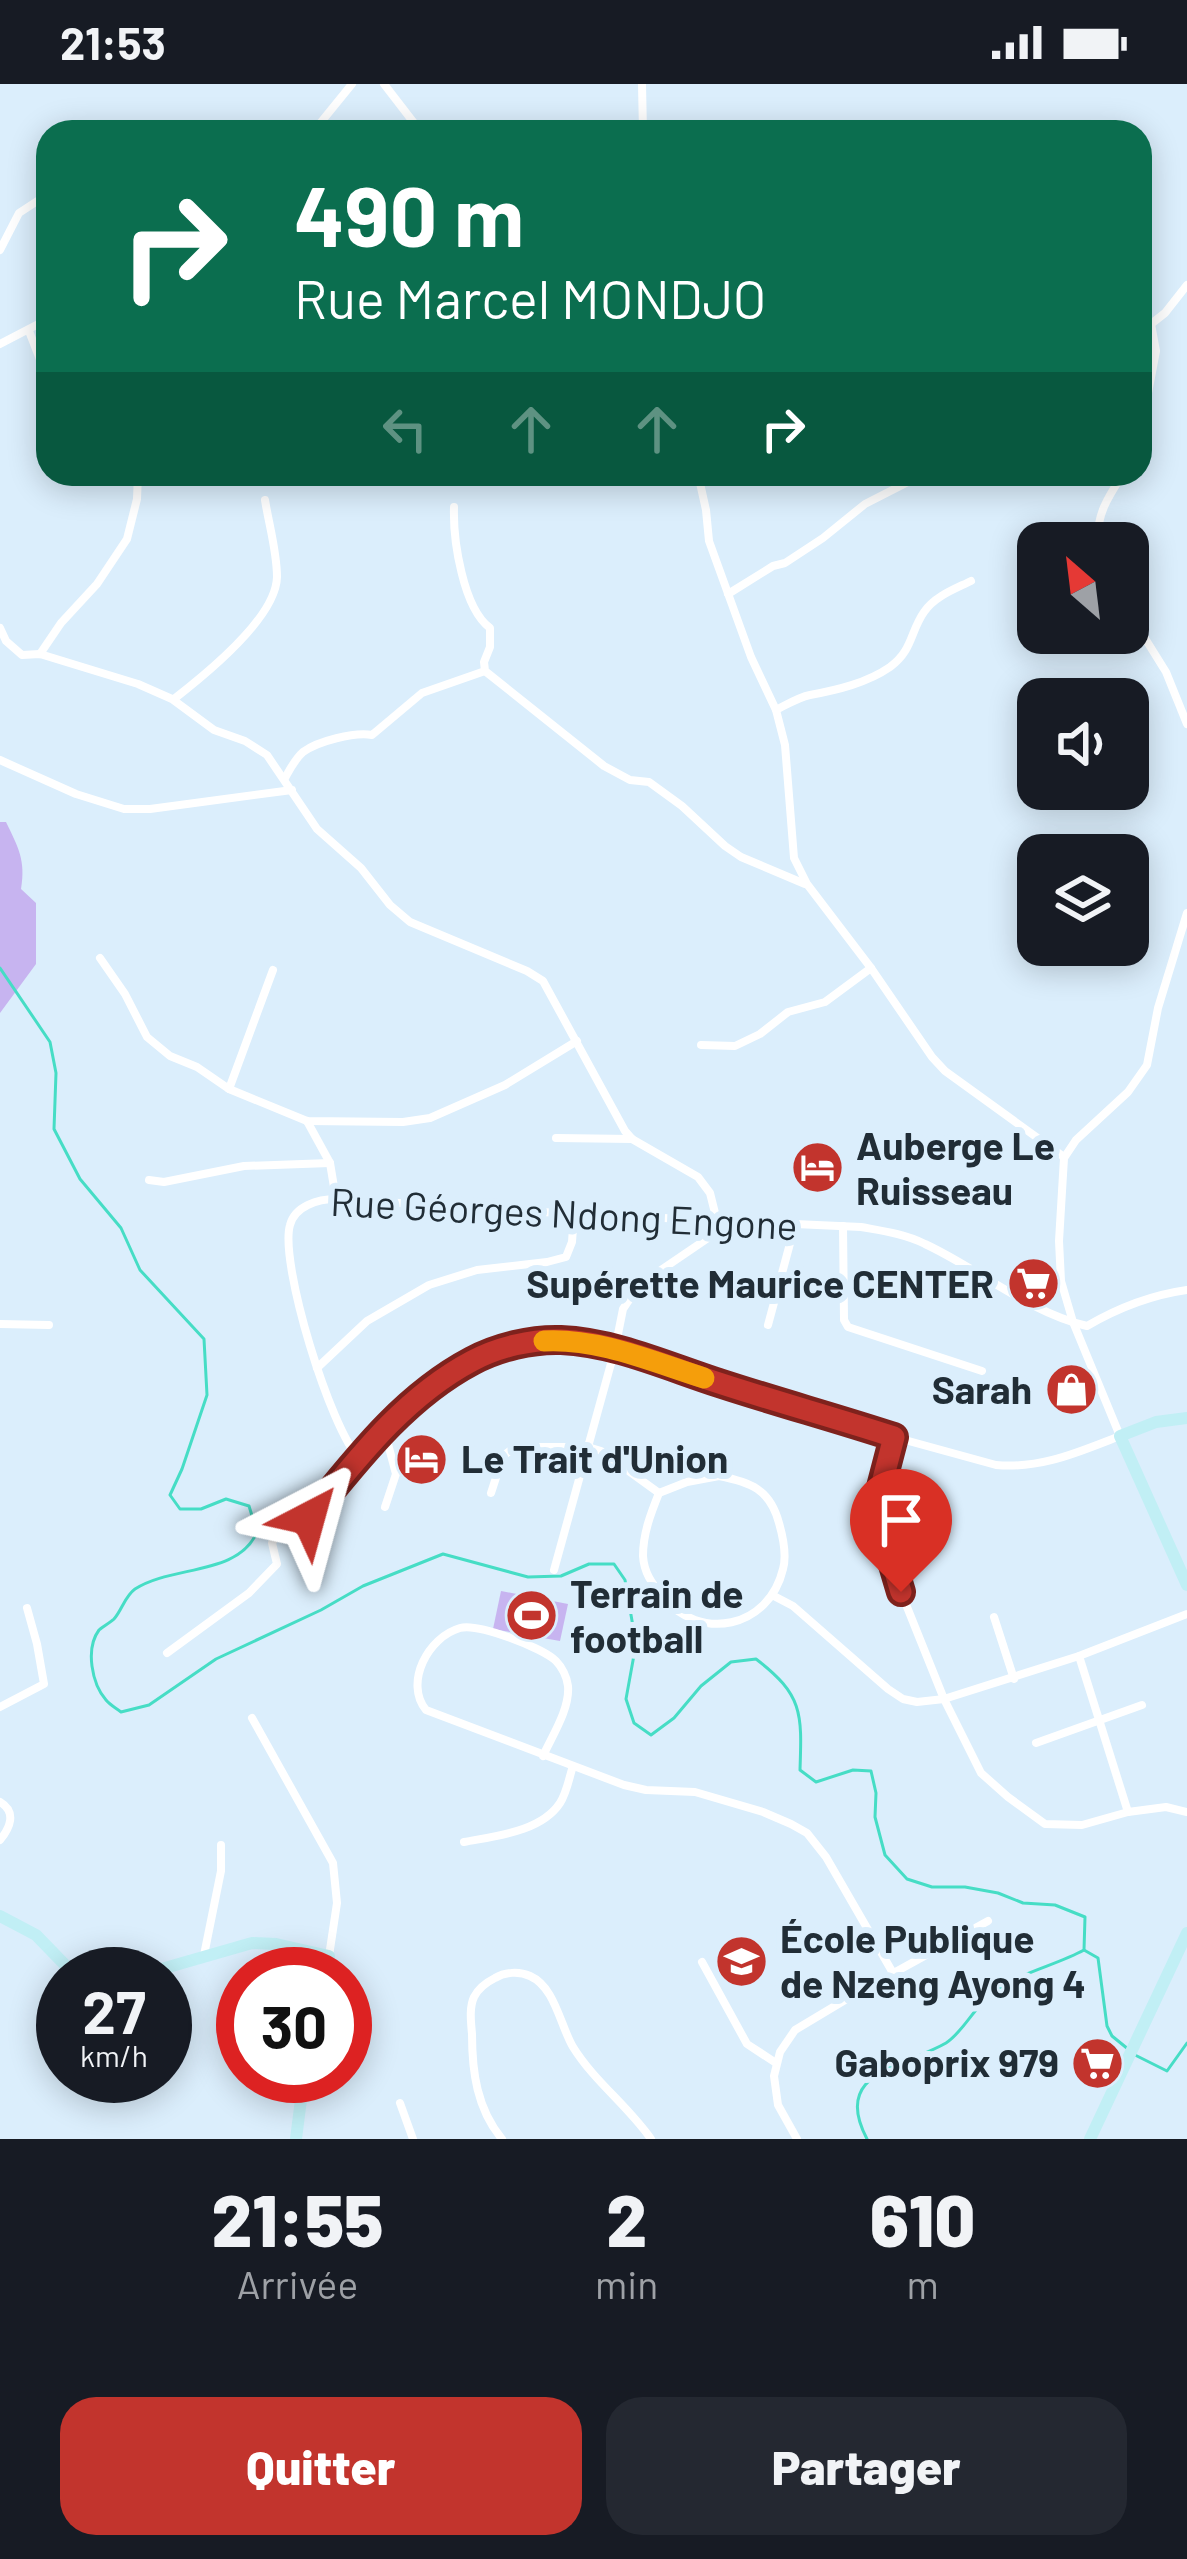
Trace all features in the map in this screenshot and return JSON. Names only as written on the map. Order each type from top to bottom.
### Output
[{"type":"main road","points":[[1187,1418],[1156,1422],[1120,1436],[1187,1585]]},
{"type":"main road","points":[[0,1916],[36,1935],[48,1947]]},
{"type":"main road","points":[[1090,2139],[1187,1933]]},
{"type":"main road","points":[[238,1947],[252,1943],[292,1947]]},
{"type":"main road","points":[[192,1960],[216,1954]]},
{"type":"main road","points":[[296,2139],[301,2103]]},
{"type":"street","points":[[324,120],[352,84]]},
{"type":"street","points":[[384,84],[412,120]]},
{"type":"street","points":[[642,84],[643,120]]},
{"type":"street","points":[[0,250],[20,213],[36,202]]},
{"type":"street","points":[[1152,323],[1187,285]]},
{"type":"street","points":[[0,344],[36,327]]},
{"type":"street","points":[[1152,329],[1156,351],[1152,372]]},
{"type":"street","points":[[29,331],[36,349]]},
{"type":"street","points":[[40,654],[128,539],[138,486]]},
{"type":"street","points":[[701,486],[709,541],[751,657],[776,710],[788,762],[794,858],[807,884],[945,1071],[1064,1158]]},
{"type":"street","points":[[728,594],[823,538],[865,504],[902,486]]},
{"type":"street","points":[[1099,522],[1115,486]]},
{"type":"street","points":[[172,699],[237,643],[275,593],[277,574],[265,500]]},
{"type":"street","points":[[454,507],[464,577],[482,623],[490,628],[485,670],[604,766],[630,780],[649,782],[742,857],[807,884]]},
{"type":"street","points":[[776,710],[887,669],[906,653],[928,608],[971,581]]},
{"type":"street","points":[[0,628],[22,655],[40,654],[138,684],[172,699],[214,730],[267,755],[317,829],[362,868],[390,905],[410,922],[544,981],[632,1139]]},
{"type":"street","points":[[1149,645],[1185,708],[1187,724]]},
{"type":"street","points":[[285,778],[307,749],[355,732],[372,735],[422,693],[485,670]]},
{"type":"street","points":[[0,760],[76,794],[124,809],[292,790]]},
{"type":"street","points":[[167,1654],[249,1593],[277,1564],[272,1543],[285,1522],[309,1518],[384,1429],[429,1388],[492,1352],[563,1340],[615,1349],[894,1437],[1012,1467],[1048,1463],[1120,1436],[1066,1304],[1060,1269],[1064,1158],[1148,1065],[1158,1008],[1187,913]]},
{"type":"street","points":[[100,958],[147,1037],[170,1056],[260,1104],[308,1121],[430,1118],[506,1085],[578,1040]]},
{"type":"street","points":[[700,1045],[735,1046],[788,1012],[825,1002],[871,968]]},
{"type":"street","points":[[229,1089],[273,970]]},
{"type":"street","points":[[308,1121],[330,1163],[336,1199]]},
{"type":"street","points":[[554,1570],[623,1309],[639,1285],[711,1236],[719,1222],[710,1193],[698,1177],[632,1139],[556,1138]]},
{"type":"street","points":[[148,1180],[244,1166],[330,1163]]},
{"type":"street","name":"Rue Géorges Ndong Engone","points":[[358,1458],[344,1438],[317,1368],[298,1300],[290,1221],[316,1201],[843,1226],[909,1237],[1073,1322]]},
{"type":"street","points":[[317,1368],[367,1321],[429,1285],[477,1270],[566,1257],[574,1214]]},
{"type":"street","points":[[768,1325],[795,1225]]},
{"type":"street","points":[[843,1226],[844,1320],[848,1327],[982,1371]]},
{"type":"street","points":[[1073,1322],[1087,1325],[1126,1306],[1187,1290]]},
{"type":"street","points":[[0,1324],[49,1325]]},
{"type":"street","points":[[384,1429],[396,1474],[385,1507]]},
{"type":"street","points":[[894,1437],[879,1518],[901,1592],[944,1700],[981,1773],[1046,1824],[1082,1825],[1128,1812],[1166,1808],[1187,1813]]},
{"type":"street","points":[[491,1493],[507,1450],[514,1447],[588,1448],[616,1460],[659,1493]]},
{"type":"street","points":[[718,1476],[751,1482],[775,1507],[784,1537],[784,1567],[772,1595],[759,1609],[742,1619],[704,1624],[685,1619],[670,1606],[646,1577],[643,1558],[659,1493],[718,1476]]},
{"type":"street","points":[[772,1595],[793,1606],[903,1699],[929,1703],[1014,1679],[1187,1614]]},
{"type":"street","points":[[0,1707],[44,1684],[27,1608]]},
{"type":"street","points":[[994,1617],[1014,1679]]},
{"type":"street","points":[[543,1756],[568,1693],[568,1682],[556,1661],[529,1645],[469,1627],[443,1636],[424,1659],[418,1676],[417,1693],[426,1710],[543,1756],[624,1786],[717,1797],[807,1833],[826,1857],[893,1973]]},
{"type":"street","points":[[1079,1656],[1128,1812]]},
{"type":"street","points":[[1036,1743],[1142,1705]]},
{"type":"street","points":[[252,1718],[332,1863],[337,1903],[330,1947]]},
{"type":"street","points":[[464,1842],[550,1816],[563,1797],[573,1766]]},
{"type":"street","points":[[0,1802],[7,1806],[12,1820],[0,1840]]},
{"type":"street","points":[[204,1957],[221,1845]]},
{"type":"street","points":[[796,2139],[775,2090],[776,2063],[795,2030],[988,1922]]},
{"type":"street","points":[[702,1962],[747,2044],[776,2063]]},
{"type":"street","points":[[502,2139],[489,2122],[477,2090],[471,2007],[475,1996],[493,1979],[514,1973],[526,1974],[543,1985],[577,2053],[651,2139]]},
{"type":"street","points":[[400,2103],[413,2139]]},
{"type":"shaded area","points":[[0,822],[6,822],[20,854],[21,889],[36,903],[36,964],[0,1013]]},
{"type":"shaded area","name":"Terrain de football","points":[[501,1591],[568,1604],[560,1641],[493,1629]]},
{"type":"waterway","points":[[0,968],[50,1042],[56,1073],[54,1129],[80,1179],[121,1228],[140,1270],[204,1339],[207,1395],[170,1495],[180,1509],[201,1509],[226,1499],[249,1506],[257,1532],[235,1556],[150,1581],[132,1592],[114,1619],[99,1630],[92,1647],[94,1676],[106,1700],[121,1712],[149,1705],[216,1659],[363,1586],[443,1554],[528,1577],[561,1576],[589,1564],[614,1564],[625,1580],[636,1644],[626,1699],[634,1723],[651,1735],[731,1662],[756,1659],[783,1684],[796,1707],[800,1770],[816,1782],[853,1770],[871,1771],[875,1817],[885,1855],[907,1879],[1055,1905],[1085,1917],[1084,1950],[1000,1987],[946,2043],[893,2066],[865,2085],[858,2099],[858,2116],[867,2139]]},
{"type":"waterway","points":[[1084,1950],[1098,1958],[1107,2026],[1128,2049]]},
{"type":"waterway","points":[[1135,2055],[1167,2071],[1187,2043]]},
{"type":"slow traffic","points":[[544,1341],[615,1349],[704,1378]]},
{"type":"place","name":"Auberge Le Ruisseau","points":[[817,1168]]},
{"type":"place","name":"Supérette Maurice CENTER","points":[[1033,1284]]},
{"type":"place","name":"Sarah","points":[[1071,1390]]},
{"type":"place","name":"Le Trait d'Union","points":[[422,1459]]},
{"type":"place","name":"Terrain de football","points":[[531,1616]]},
{"type":"place","name":"École Publique de Nzeng Ayong 4","points":[[741,1961]]},
{"type":"place","name":"Gaboprix 979","points":[[1098,2063]]},
{"type":"route","points":[[309,1518],[384,1429],[429,1388],[492,1352],[563,1340],[615,1349],[894,1437],[886,1460],[879,1518],[901,1592]]}]
